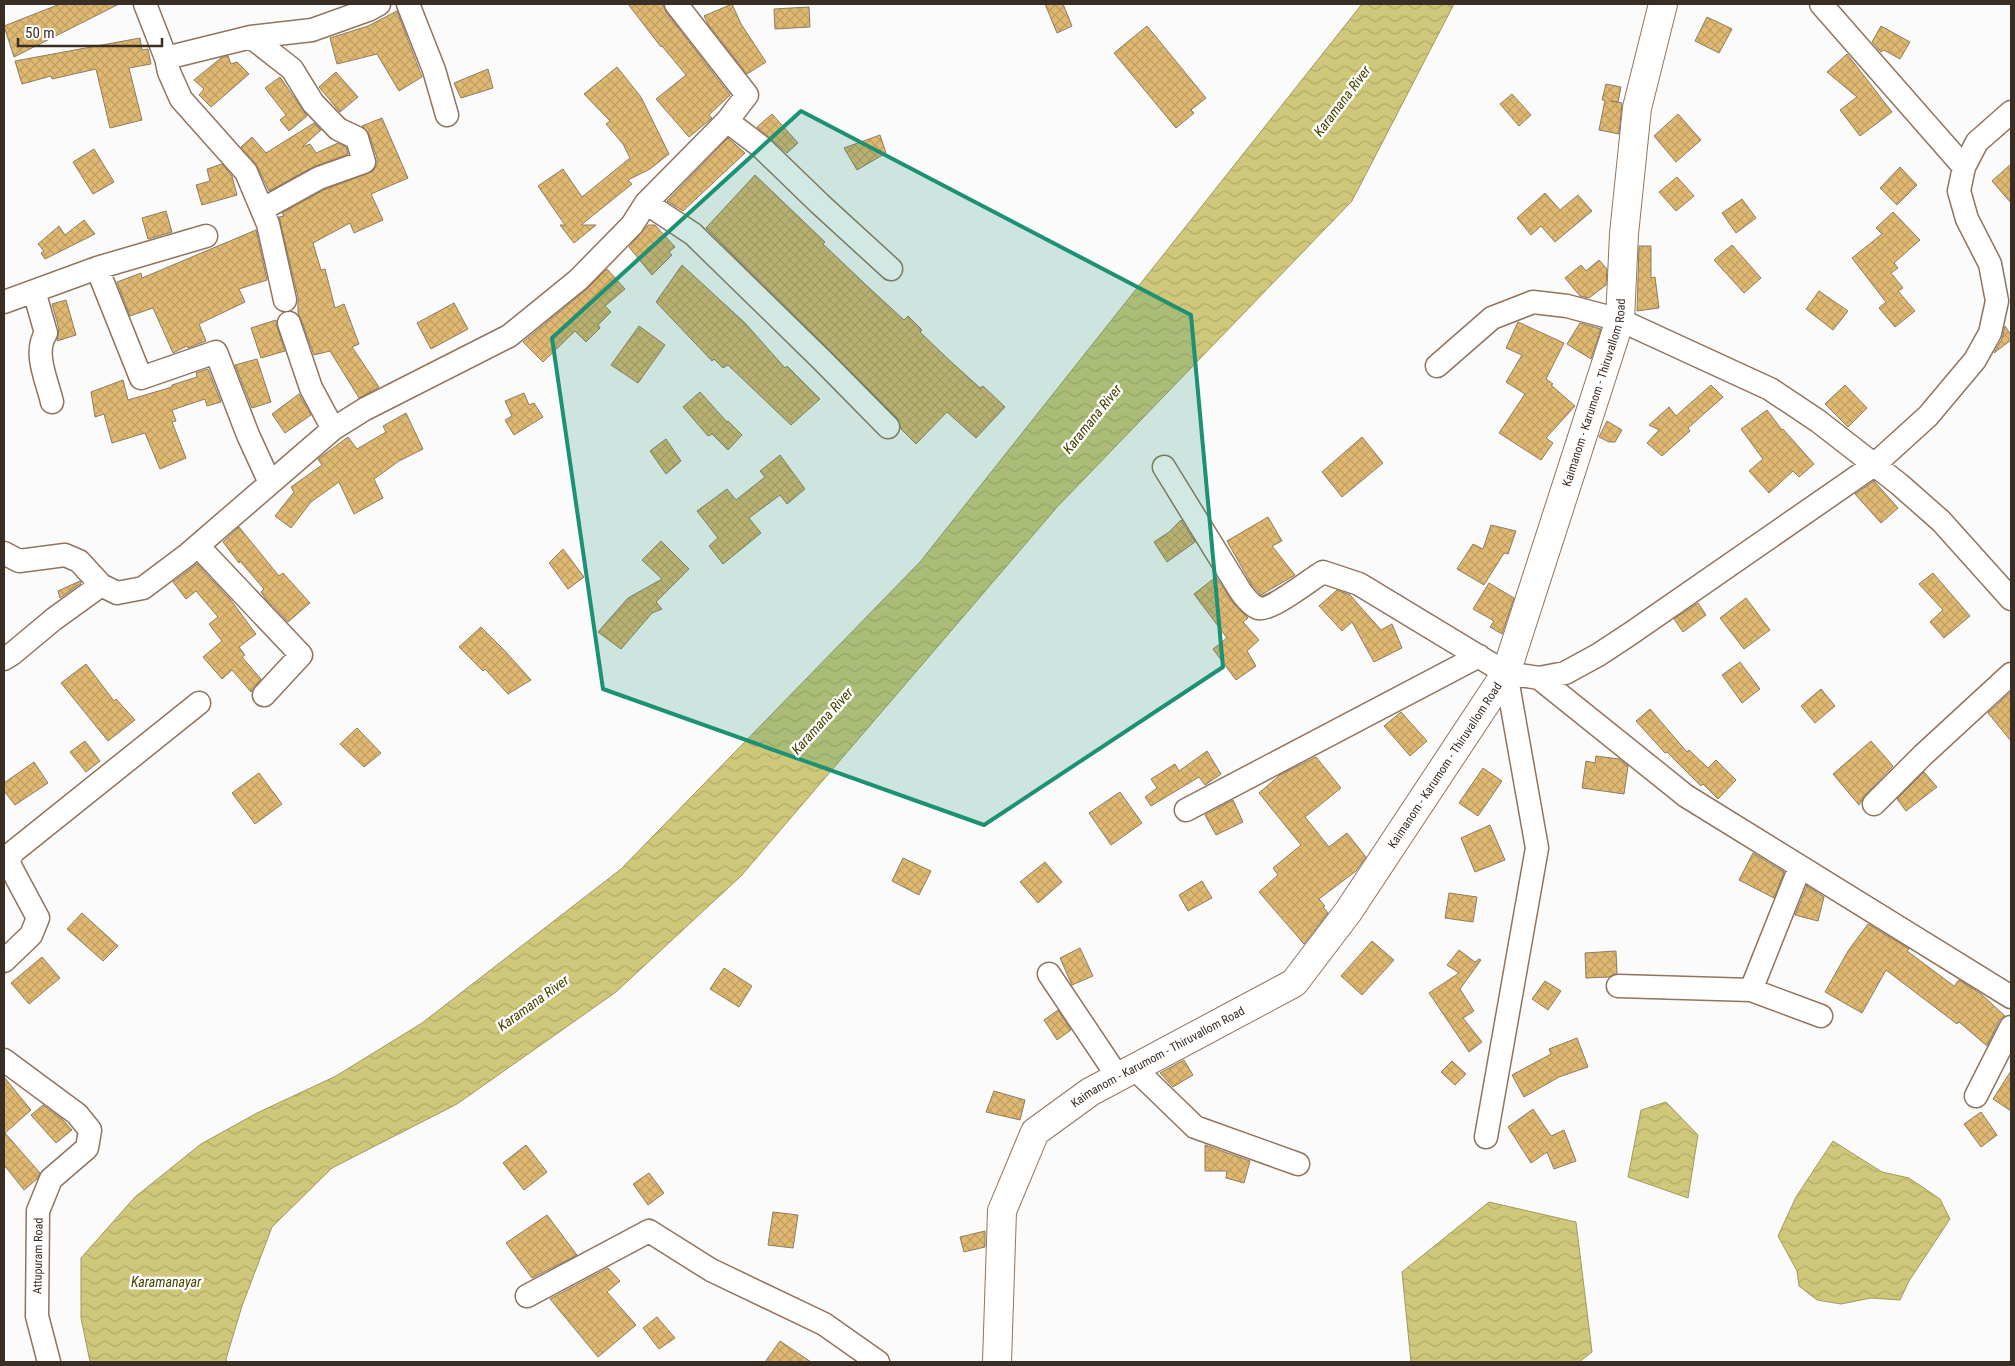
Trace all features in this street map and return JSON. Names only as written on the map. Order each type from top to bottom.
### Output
[{"type":"main road","name":"Kaimanom - Karumom - Thiruvallom Road","points":[[997,1362],[1002,1211],[1035,1132],[1090,1092],[1294,983],[1348,912],[1506,673],[1620,320],[1624,234],[1637,108],[1663,4]]},
{"type":"street","points":[[146,4],[166,58],[169,72],[181,99],[246,172],[268,224],[284,300]]},
{"type":"street","points":[[166,58],[252,37],[312,30],[380,4]]},
{"type":"street","points":[[408,4],[434,70],[447,116]]},
{"type":"street","points":[[4,553],[19,561],[65,555],[78,561],[101,586],[116,593],[143,588],[198,546],[333,429],[365,409],[509,336],[578,280],[632,225],[646,203],[727,121],[747,95],[676,4]]},
{"type":"street","points":[[1821,4],[1964,167]]},
{"type":"street","points":[[252,37],[292,69],[313,103],[338,129],[357,138],[364,162],[319,178],[263,209]]},
{"type":"street","points":[[1164,467],[1240,592],[1250,603],[1259,608],[1266,608],[1323,572],[1359,584],[1506,673],[1539,678],[1565,673],[1598,655],[1874,464],[1928,416],[1975,360],[1990,334],[1997,302],[1990,264],[1967,219],[1960,191],[1964,167],[1977,142],[2011,112]]},
{"type":"street","points":[[727,121],[760,146],[891,269]]},
{"type":"street","points":[[646,203],[693,234],[822,360],[888,428]]},
{"type":"street","points":[[4,302],[97,268],[206,236]]},
{"type":"street","points":[[97,268],[141,378],[216,352],[248,435],[270,483]]},
{"type":"street","points":[[34,291],[46,333],[40,341],[39,350],[52,402]]},
{"type":"street","points":[[1436,366],[1492,318],[1533,302],[1568,306],[1620,320],[1770,389],[1818,421],[1874,464],[1941,520],[2011,599]]},
{"type":"street","points":[[289,323],[311,388],[333,429]]},
{"type":"street","points":[[198,546],[301,655],[264,695]]},
{"type":"street","points":[[4,659],[54,619],[101,586]]},
{"type":"street","points":[[1186,810],[1479,656]]},
{"type":"street","points":[[1486,1137],[1537,848],[1506,673]]},
{"type":"street","points":[[1874,804],[1923,755],[2011,674]]},
{"type":"street","points":[[1539,678],[1686,796],[2011,997]]},
{"type":"street","points":[[4,961],[31,935],[38,918],[8,862],[13,852],[200,703]]},
{"type":"street","points":[[1751,990],[1800,868]]},
{"type":"street","points":[[1049,974],[1126,1072],[1194,1127],[1298,1164]]},
{"type":"street","points":[[1618,986],[1751,990],[1820,1016]]},
{"type":"street","points":[[1976,1096],[2011,1027]]},
{"type":"street","name":"Attupuram Road","points":[[4,1060],[77,1114],[90,1130],[87,1148],[51,1179],[38,1211],[37,1316],[50,1362]]},
{"type":"street","points":[[527,1296],[649,1231],[711,1270],[824,1324],[878,1362]]},
{"type":"highlighted area","points":[[801,111],[1191,315],[1223,667],[984,825],[603,689],[552,338]]},
{"type":"water","name":"Karamanayar","points":[[1362,4],[1454,4],[1352,201],[1058,506],[741,876],[616,992],[457,1104],[332,1168],[272,1227],[242,1306],[226,1359],[227,1362],[90,1362],[81,1318],[81,1258],[135,1197],[201,1144],[257,1113],[336,1076],[422,1023],[621,869],[920,562]]},
{"type":"water","points":[[1666,1102],[1698,1135],[1688,1198],[1628,1177],[1641,1110]]},
{"type":"water","points":[[1833,1141],[1882,1172],[1909,1178],[1940,1199],[1950,1219],[1909,1281],[1900,1300],[1871,1298],[1841,1304],[1817,1300],[1799,1286],[1797,1271],[1778,1236],[1796,1197]]},
{"type":"water","points":[[1489,1202],[1576,1222],[1592,1352],[1579,1362],[1411,1362],[1402,1272]]},
{"type":"building","points":[[60,4],[119,4],[14,57],[4,26]]},
{"type":"building","points":[[628,4],[663,4],[666,12],[730,95],[709,115],[712,118],[689,137],[656,99],[686,75],[661,47]]},
{"type":"building","points":[[732,4],[741,24],[766,62],[747,74],[708,24],[704,16]]},
{"type":"building","points":[[1045,4],[1063,4],[1072,26],[1057,33]]},
{"type":"building","points":[[809,7],[810,27],[775,29],[774,9]]},
{"type":"building","points":[[397,11],[422,77],[399,91],[377,54],[337,64],[330,38],[368,26]]},
{"type":"building","points":[[1707,17],[1732,29],[1719,53],[1695,41]]},
{"type":"building","points":[[1147,26],[1206,98],[1191,110],[1194,113],[1176,128],[1114,53]]},
{"type":"building","points":[[1881,26],[1910,42],[1900,59],[1884,50],[1881,52],[1872,42]]},
{"type":"building","points":[[140,38],[142,50],[148,49],[151,64],[129,68],[142,120],[110,128],[96,69],[52,79],[51,76],[22,84],[15,61]]},
{"type":"building","points":[[1847,54],[1892,112],[1860,136],[1840,110],[1857,97],[1827,72]]},
{"type":"building","points":[[228,56],[231,64],[237,62],[249,74],[211,107],[199,95],[204,89],[194,80],[221,58]]},
{"type":"building","points":[[617,67],[641,97],[669,154],[650,169],[628,180],[632,184],[581,225],[596,225],[574,243],[560,225],[565,225],[538,186],[563,169],[582,197],[630,158],[623,144],[606,124],[610,121],[584,94]]},
{"type":"building","points":[[488,69],[493,88],[461,98],[454,83]]},
{"type":"building","points":[[336,72],[358,97],[340,112],[319,87]]},
{"type":"building","points":[[280,77],[307,116],[289,131],[280,120],[286,115],[265,88]]},
{"type":"building","points":[[1606,84],[1621,87],[1618,102],[1611,101],[1622,103],[1619,134],[1599,130],[1605,100],[1602,100]]},
{"type":"building","points":[[1512,94],[1531,115],[1519,126],[1500,104]]},
{"type":"building","points":[[772,114],[798,143],[787,153],[757,127]]},
{"type":"building","points":[[1678,114],[1701,140],[1676,162],[1654,136]]},
{"type":"building","points":[[382,118],[408,178],[371,194],[383,220],[354,233],[350,223],[313,243],[321,270],[325,269],[335,308],[344,304],[359,344],[352,347],[379,387],[359,398],[330,351],[314,355],[298,313],[298,297],[279,217],[284,216],[282,213],[324,190],[373,171],[377,165],[377,158],[369,134],[362,126]]},
{"type":"building","points":[[314,123],[321,130],[302,147],[310,144],[316,153],[338,143],[346,147],[348,154],[313,167],[269,191],[256,164],[241,147],[252,137],[266,153]]},
{"type":"building","points":[[880,135],[886,153],[857,170],[844,148]]},
{"type":"building","points":[[728,138],[745,153],[683,211],[667,201]]},
{"type":"building","points":[[94,149],[114,182],[93,194],[73,162]]},
{"type":"building","points":[[222,164],[232,176],[237,195],[202,205],[196,185],[210,181],[207,169]]},
{"type":"building","points":[[2011,164],[2011,203],[1992,181]]},
{"type":"building","points":[[1900,167],[1917,185],[1897,205],[1880,188]]},
{"type":"building","points":[[755,175],[825,242],[823,244],[865,284],[904,320],[908,316],[922,330],[920,332],[947,358],[980,388],[983,386],[1005,407],[976,438],[947,412],[916,444],[901,429],[897,418],[706,228]]},
{"type":"building","points":[[1677,177],[1694,196],[1676,211],[1659,192]]},
{"type":"building","points":[[1545,193],[1560,210],[1578,195],[1592,211],[1555,242],[1541,226],[1531,235],[1517,218]]},
{"type":"building","points":[[1742,199],[1756,218],[1736,233],[1722,213]]},
{"type":"building","points":[[166,211],[172,232],[148,239],[142,218]]},
{"type":"building","points":[[1893,212],[1920,240],[1894,263],[1898,268],[1891,273],[1903,288],[1898,291],[1915,311],[1895,327],[1879,308],[1886,302],[1852,258],[1882,234],[1876,228]]},
{"type":"building","points":[[84,220],[95,234],[45,259],[41,253],[44,251],[38,244],[59,226],[65,235]]},
{"type":"building","points":[[648,225],[655,225],[675,247],[669,252],[672,255],[652,275],[629,247]]},
{"type":"building","points":[[256,230],[267,280],[239,289],[245,302],[199,324],[206,341],[188,348],[187,346],[173,353],[153,308],[130,316],[117,282],[141,273],[142,278]]},
{"type":"building","points":[[1732,245],[1761,278],[1744,293],[1714,260]]},
{"type":"building","points":[[1639,246],[1651,246],[1651,278],[1655,277],[1659,308],[1637,311]]},
{"type":"building","points":[[1599,260],[1607,269],[1606,285],[1589,298],[1580,296],[1565,278],[1581,265],[1586,271]]},
{"type":"building","points":[[682,265],[745,323],[785,368],[787,366],[820,399],[791,425],[728,365],[723,368],[714,359],[712,361],[656,302]]},
{"type":"building","points":[[607,269],[625,289],[605,306],[611,312],[598,325],[600,328],[586,342],[575,331],[543,362],[523,342],[586,290]]},
{"type":"building","points":[[1819,291],[1848,311],[1833,330],[1806,309]]},
{"type":"building","points":[[66,300],[76,335],[57,341],[59,329],[52,304]]},
{"type":"building","points":[[454,303],[468,329],[431,349],[417,323]]},
{"type":"building","points":[[276,320],[285,351],[261,358],[251,328]]},
{"type":"building","points":[[1518,322],[1564,343],[1546,379],[1575,406],[1546,438],[1553,443],[1541,460],[1499,433],[1525,394],[1506,382],[1522,355],[1506,348]]},
{"type":"building","points":[[1580,323],[1601,329],[1591,359],[1567,344]]},
{"type":"building","points":[[639,326],[665,345],[638,383],[611,365]]},
{"type":"building","points":[[2005,326],[2011,335],[2011,340],[1994,353],[2002,339]]},
{"type":"building","points":[[257,359],[271,402],[252,408],[235,365]]},
{"type":"building","points":[[208,369],[221,402],[207,406],[205,399],[172,410],[176,421],[172,422],[186,458],[160,469],[145,433],[112,443],[104,414],[95,417],[91,392],[123,380],[128,400],[172,387],[172,385],[197,377],[196,373]]},
{"type":"building","points":[[1711,385],[1723,397],[1688,428],[1690,431],[1662,456],[1647,443],[1659,430],[1649,425],[1669,407],[1676,416]]},
{"type":"building","points":[[1845,385],[1867,408],[1848,427],[1825,404]]},
{"type":"building","points":[[700,392],[727,422],[742,435],[728,450],[712,434],[708,436],[683,407]]},
{"type":"building","points":[[524,393],[529,405],[534,403],[543,417],[514,435],[505,420],[512,416],[505,401]]},
{"type":"building","points":[[299,394],[311,415],[285,433],[272,414]]},
{"type":"building","points":[[1767,410],[1782,430],[1814,464],[1799,477],[1793,471],[1769,493],[1749,471],[1763,459],[1741,429]]},
{"type":"building","points":[[406,413],[423,449],[399,461],[374,479],[383,498],[354,514],[339,482],[311,502],[291,528],[275,516],[294,492],[291,487],[322,465],[318,459],[348,437],[357,449],[386,432],[383,426]]},
{"type":"building","points":[[1607,421],[1622,430],[1615,442],[1609,442],[1599,437]]},
{"type":"building","points":[[1362,437],[1383,463],[1342,497],[1322,472]]},
{"type":"building","points":[[666,439],[681,461],[666,474],[650,451]]},
{"type":"building","points":[[780,455],[805,489],[787,504],[780,495],[749,518],[761,533],[723,564],[709,546],[718,538],[697,511],[727,489],[736,500],[765,477],[760,471]]},
{"type":"building","points":[[1874,481],[1898,508],[1881,523],[1855,494]]},
{"type":"building","points":[[1268,517],[1282,541],[1272,546],[1295,575],[1261,595],[1252,585],[1227,541]]},
{"type":"building","points":[[1181,520],[1195,542],[1167,562],[1154,542],[1169,532]]},
{"type":"building","points":[[1491,525],[1516,531],[1508,554],[1504,553],[1484,585],[1457,569],[1473,544],[1483,549]]},
{"type":"building","points":[[239,527],[279,576],[283,573],[310,603],[288,622],[266,599],[261,592],[264,589],[240,561],[239,563],[223,542]]},
{"type":"building","points":[[661,541],[689,569],[656,602],[662,609],[652,613],[621,649],[598,632],[628,598],[662,579],[642,560]]},
{"type":"building","points":[[563,549],[584,577],[568,589],[549,563]]},
{"type":"building","points":[[197,564],[230,599],[256,634],[239,647],[245,655],[242,657],[261,679],[251,692],[232,670],[222,679],[203,657],[222,641],[209,624],[218,617],[196,591],[186,599],[173,582]]},
{"type":"building","points":[[1933,573],[1970,616],[1944,638],[1930,622],[1943,610],[1919,584]]},
{"type":"building","points":[[1216,577],[1234,604],[1248,618],[1243,622],[1259,640],[1247,651],[1256,666],[1236,680],[1213,649],[1227,638],[1194,594]]},
{"type":"building","points":[[80,581],[81,583],[60,598],[58,591]]},
{"type":"building","points":[[1489,583],[1514,598],[1502,634],[1490,627],[1494,621],[1473,609]]},
{"type":"building","points":[[1337,590],[1350,595],[1381,630],[1392,624],[1402,648],[1374,662],[1352,622],[1342,631],[1319,606]]},
{"type":"building","points":[[1746,598],[1770,630],[1744,649],[1720,618]]},
{"type":"building","points":[[1698,603],[1706,615],[1683,632],[1674,619]]},
{"type":"building","points":[[481,627],[531,680],[508,694],[485,669],[483,671],[459,647]]},
{"type":"building","points":[[1740,662],[1760,689],[1742,703],[1722,675]]},
{"type":"building","points":[[86,664],[114,701],[116,699],[135,720],[108,741],[61,683]]},
{"type":"building","points":[[1821,689],[1835,706],[1815,723],[1801,706]]},
{"type":"building","points":[[2011,692],[2011,741],[1988,713]]},
{"type":"building","points":[[1650,709],[1687,752],[1689,750],[1708,768],[1716,760],[1736,780],[1718,799],[1703,784],[1701,786],[1667,752],[1665,753],[1636,721]]},
{"type":"building","points":[[1401,712],[1427,741],[1410,756],[1384,726]]},
{"type":"building","points":[[357,728],[381,753],[364,767],[340,744]]},
{"type":"building","points":[[85,741],[100,761],[86,772],[70,752]]},
{"type":"building","points":[[1871,741],[1893,766],[1865,795],[1859,805],[1833,774]]},
{"type":"building","points":[[1207,751],[1221,774],[1205,785],[1199,777],[1151,806],[1145,797],[1157,788],[1151,779],[1175,764],[1179,771]]},
{"type":"building","points":[[1596,756],[1619,759],[1628,766],[1624,794],[1582,788],[1586,761],[1595,763]]},
{"type":"building","points":[[1316,757],[1341,788],[1305,817],[1329,847],[1347,833],[1366,857],[1356,871],[1319,899],[1328,913],[1304,944],[1259,892],[1278,875],[1273,868],[1301,845],[1259,793],[1280,775]]},
{"type":"building","points":[[34,762],[48,783],[15,805],[4,791],[4,783]]},
{"type":"building","points":[[1483,768],[1502,781],[1478,816],[1459,803]]},
{"type":"building","points":[[1924,772],[1937,787],[1906,811],[1897,799]]},
{"type":"building","points":[[259,773],[282,804],[255,824],[232,793]]},
{"type":"building","points":[[1120,792],[1142,823],[1111,845],[1089,813]]},
{"type":"building","points":[[1233,800],[1243,822],[1216,835],[1205,815]]},
{"type":"building","points":[[1490,825],[1505,860],[1475,872],[1461,838]]},
{"type":"building","points":[[1753,853],[1784,872],[1774,898],[1739,880]]},
{"type":"building","points":[[903,858],[931,871],[919,895],[892,881]]},
{"type":"building","points":[[1045,862],[1062,882],[1038,903],[1020,882]]},
{"type":"building","points":[[1202,881],[1212,898],[1188,911],[1179,895]]},
{"type":"building","points":[[1807,886],[1824,897],[1818,921],[1795,915]]},
{"type":"building","points":[[1449,893],[1477,897],[1473,922],[1445,918]]},
{"type":"building","points":[[82,913],[118,946],[103,961],[67,929]]},
{"type":"building","points":[[1868,924],[1909,949],[1907,951],[1954,986],[1959,980],[1981,994],[2005,1016],[1999,1021],[1987,1046],[1959,1022],[1957,1024],[1886,970],[1862,1013],[1825,992],[1848,951]]},
{"type":"building","points":[[1372,941],[1394,960],[1362,995],[1341,976]]},
{"type":"building","points":[[1080,948],[1093,976],[1072,985],[1060,958]]},
{"type":"building","points":[[1459,950],[1475,962],[1479,959],[1481,960],[1460,989],[1474,1011],[1463,1018],[1482,1042],[1469,1052],[1429,993],[1459,973],[1447,965]]},
{"type":"building","points":[[1616,951],[1617,973],[1609,977],[1586,978],[1585,953]]},
{"type":"building","points":[[42,957],[60,978],[29,1004],[11,983]]},
{"type":"building","points":[[724,968],[752,986],[739,1007],[710,989]]},
{"type":"building","points":[[1545,981],[1561,991],[1548,1010],[1532,999]]},
{"type":"building","points":[[1058,1010],[1071,1030],[1057,1040],[1044,1020]]},
{"type":"building","points":[[1577,1038],[1588,1067],[1559,1077],[1524,1097],[1512,1075],[1551,1054],[1549,1049]]},
{"type":"building","points":[[1184,1060],[1193,1075],[1173,1087],[1160,1073]]},
{"type":"building","points":[[1452,1061],[1466,1074],[1455,1085],[1441,1072]]},
{"type":"building","points":[[2011,1071],[2011,1111],[1993,1099]]},
{"type":"building","points":[[4,1077],[31,1110],[5,1133],[40,1173],[37,1179],[24,1190],[4,1165]]},
{"type":"building","points":[[994,1091],[1025,1100],[1020,1120],[986,1112]]},
{"type":"building","points":[[43,1105],[63,1120],[72,1130],[56,1143],[31,1115]]},
{"type":"building","points":[[1533,1109],[1551,1136],[1564,1130],[1576,1161],[1554,1169],[1547,1152],[1531,1163],[1508,1127]]},
{"type":"building","points":[[1981,1112],[1997,1135],[1981,1147],[1964,1124]]},
{"type":"building","points":[[526,1145],[547,1172],[524,1190],[503,1163]]},
{"type":"building","points":[[1205,1145],[1250,1161],[1244,1183],[1226,1178],[1227,1171],[1205,1171]]},
{"type":"building","points":[[649,1173],[664,1193],[648,1205],[633,1184]]},
{"type":"building","points":[[773,1212],[798,1215],[793,1248],[768,1245]]},
{"type":"building","points":[[547,1215],[577,1255],[532,1278],[506,1243]]},
{"type":"building","points":[[985,1231],[985,1247],[964,1252],[960,1237]]},
{"type":"building","points":[[608,1268],[620,1281],[607,1292],[636,1325],[598,1357],[550,1299]]},
{"type":"building","points":[[657,1317],[675,1338],[659,1349],[643,1328]]},
{"type":"building","points":[[780,1341],[811,1362],[765,1362]]},
{"type":"water label","name":"Karamana River","points":[[1342,101]]},
{"type":"water label","name":"Karamana River","points":[[1092,419]]},
{"type":"water label","name":"Karamana River","points":[[822,721]]},
{"type":"water label","name":"Karamana River","points":[[533,1003]]}]
